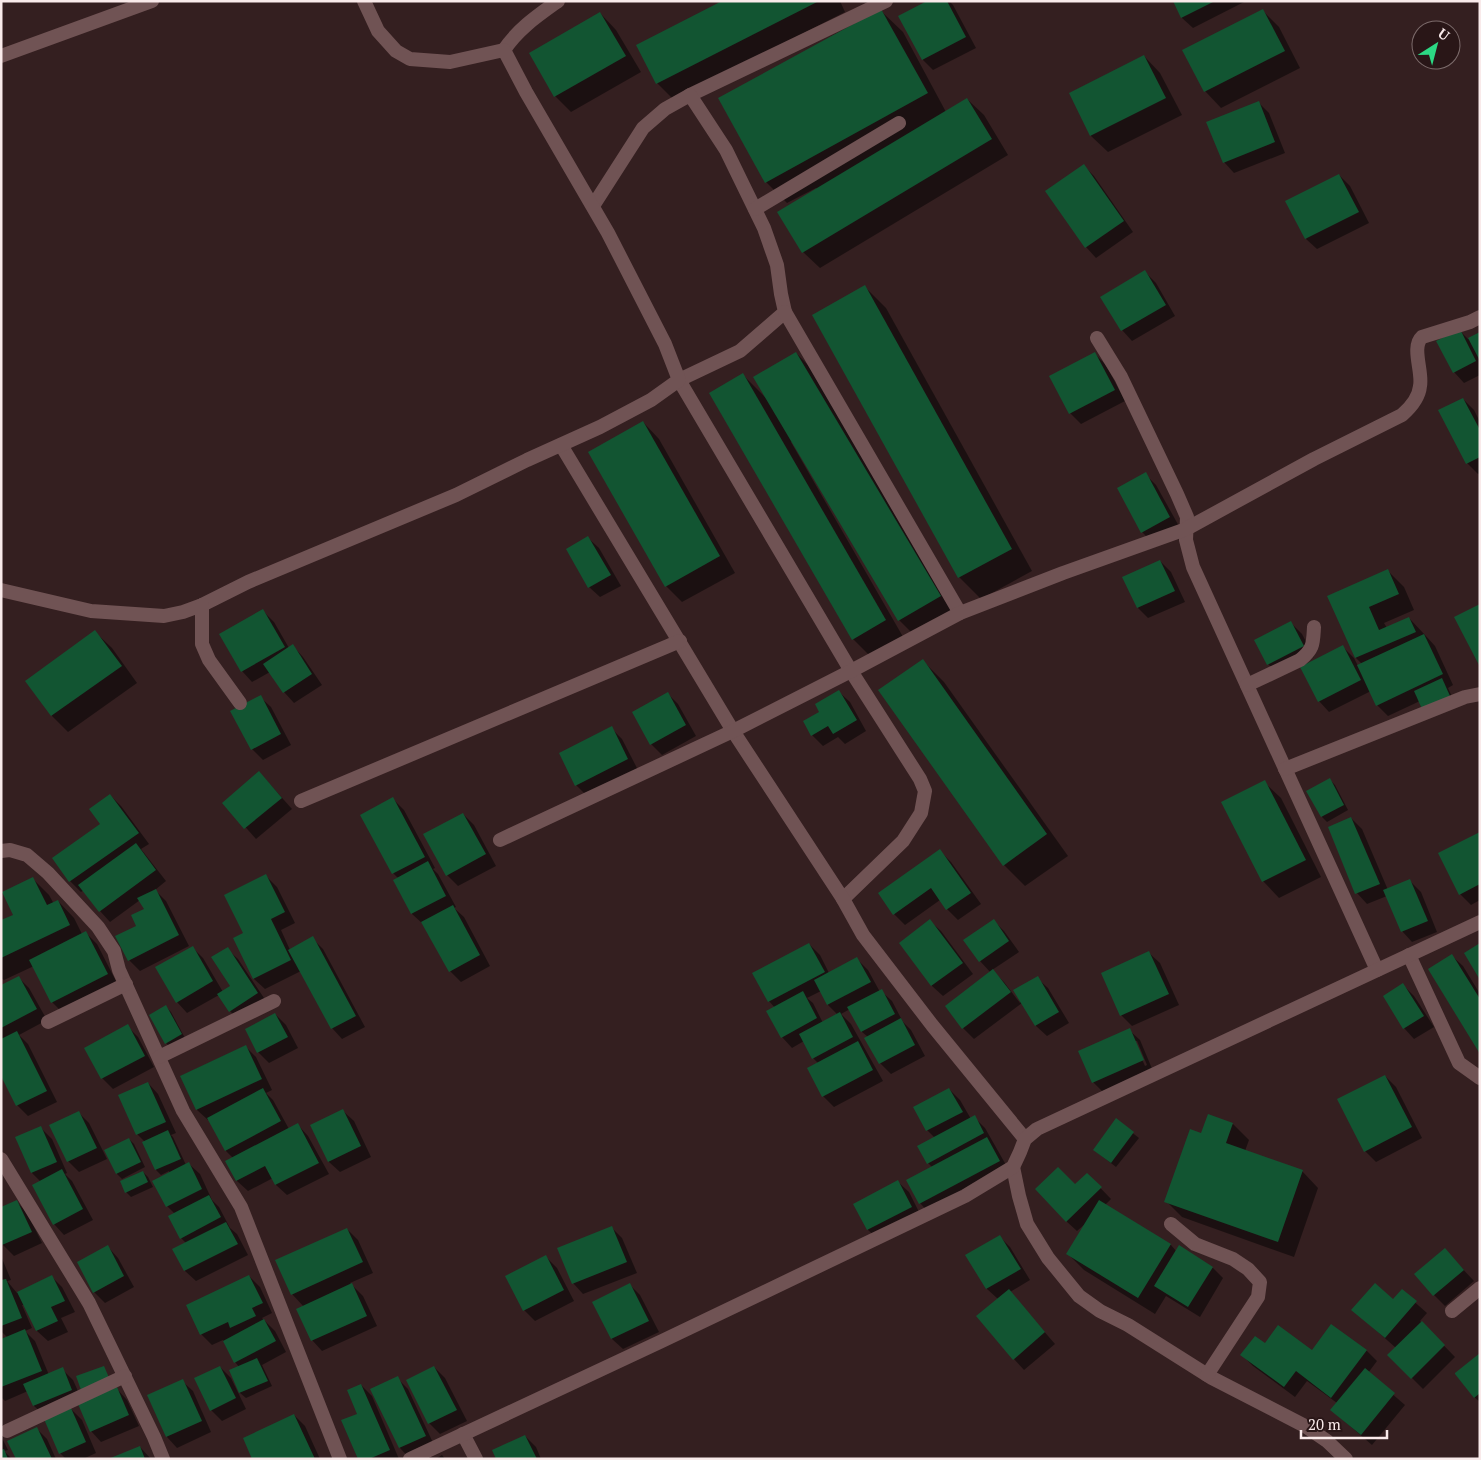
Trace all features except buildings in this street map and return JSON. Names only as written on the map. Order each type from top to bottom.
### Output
[{"type":"street","points":[[1,56],[152,1]]},
{"type":"street","points":[[364,1],[378,31],[396,51],[410,59],[450,62],[504,50],[529,21],[558,1]]},
{"type":"street","points":[[593,206],[642,128],[665,109],[690,95],[886,1]]},
{"type":"street","points":[[504,50],[526,92],[593,206],[665,344],[679,380],[851,671],[920,779],[925,792],[921,813],[903,841],[843,899]]},
{"type":"street","points":[[690,95],[726,150],[764,228],[777,264],[785,312],[960,612]]},
{"type":"street","points":[[755,209],[898,123]]},
{"type":"street","points":[[1,590],[91,611],[155,616],[183,612],[202,605],[248,582],[456,495],[600,427],[651,400],[679,380],[740,351],[785,312]]},
{"type":"street","points":[[500,840],[733,731],[851,671],[960,612],[1186,529],[1314,458],[1402,415],[1410,407],[1420,387],[1417,347],[1419,339],[1480,317]]},
{"type":"street","points":[[1097,338],[1121,377],[1177,494],[1187,517],[1186,540],[1193,567],[1377,970]]},
{"type":"street","points":[[561,445],[733,731],[843,899],[863,935],[932,1025],[1025,1139]]},
{"type":"street","points":[[202,605],[202,644],[209,660],[240,703]]},
{"type":"street","points":[[1247,685],[1300,660],[1307,654],[1313,645],[1314,627]]},
{"type":"street","points":[[301,801],[680,641]]},
{"type":"street","points":[[1285,769],[1465,696],[1480,694]]},
{"type":"street","points":[[1,851],[10,850],[27,856],[48,873],[98,927],[114,951],[126,984],[183,1111],[241,1207],[340,1459]]},
{"type":"street","points":[[410,1459],[956,1200],[1013,1167],[1025,1139],[1037,1129],[1480,922]]},
{"type":"street","points":[[1409,955],[1459,1063],[1480,1078]]},
{"type":"street","points":[[48,1022],[126,984]]},
{"type":"street","points":[[159,1057],[274,1001]]},
{"type":"street","points":[[1,1159],[89,1303],[163,1459]]},
{"type":"street","points":[[1013,1167],[1027,1224],[1048,1258],[1079,1296],[1100,1311],[1128,1325],[1207,1375],[1305,1426],[1327,1441],[1346,1459]]},
{"type":"street","points":[[1171,1224],[1195,1244],[1248,1268],[1260,1282],[1258,1297],[1207,1375]]},
{"type":"street","points":[[1452,1311],[1480,1288]]},
{"type":"street","points":[[7,1431],[125,1376]]},
{"type":"street","points":[[463,1434],[476,1459]]}]
